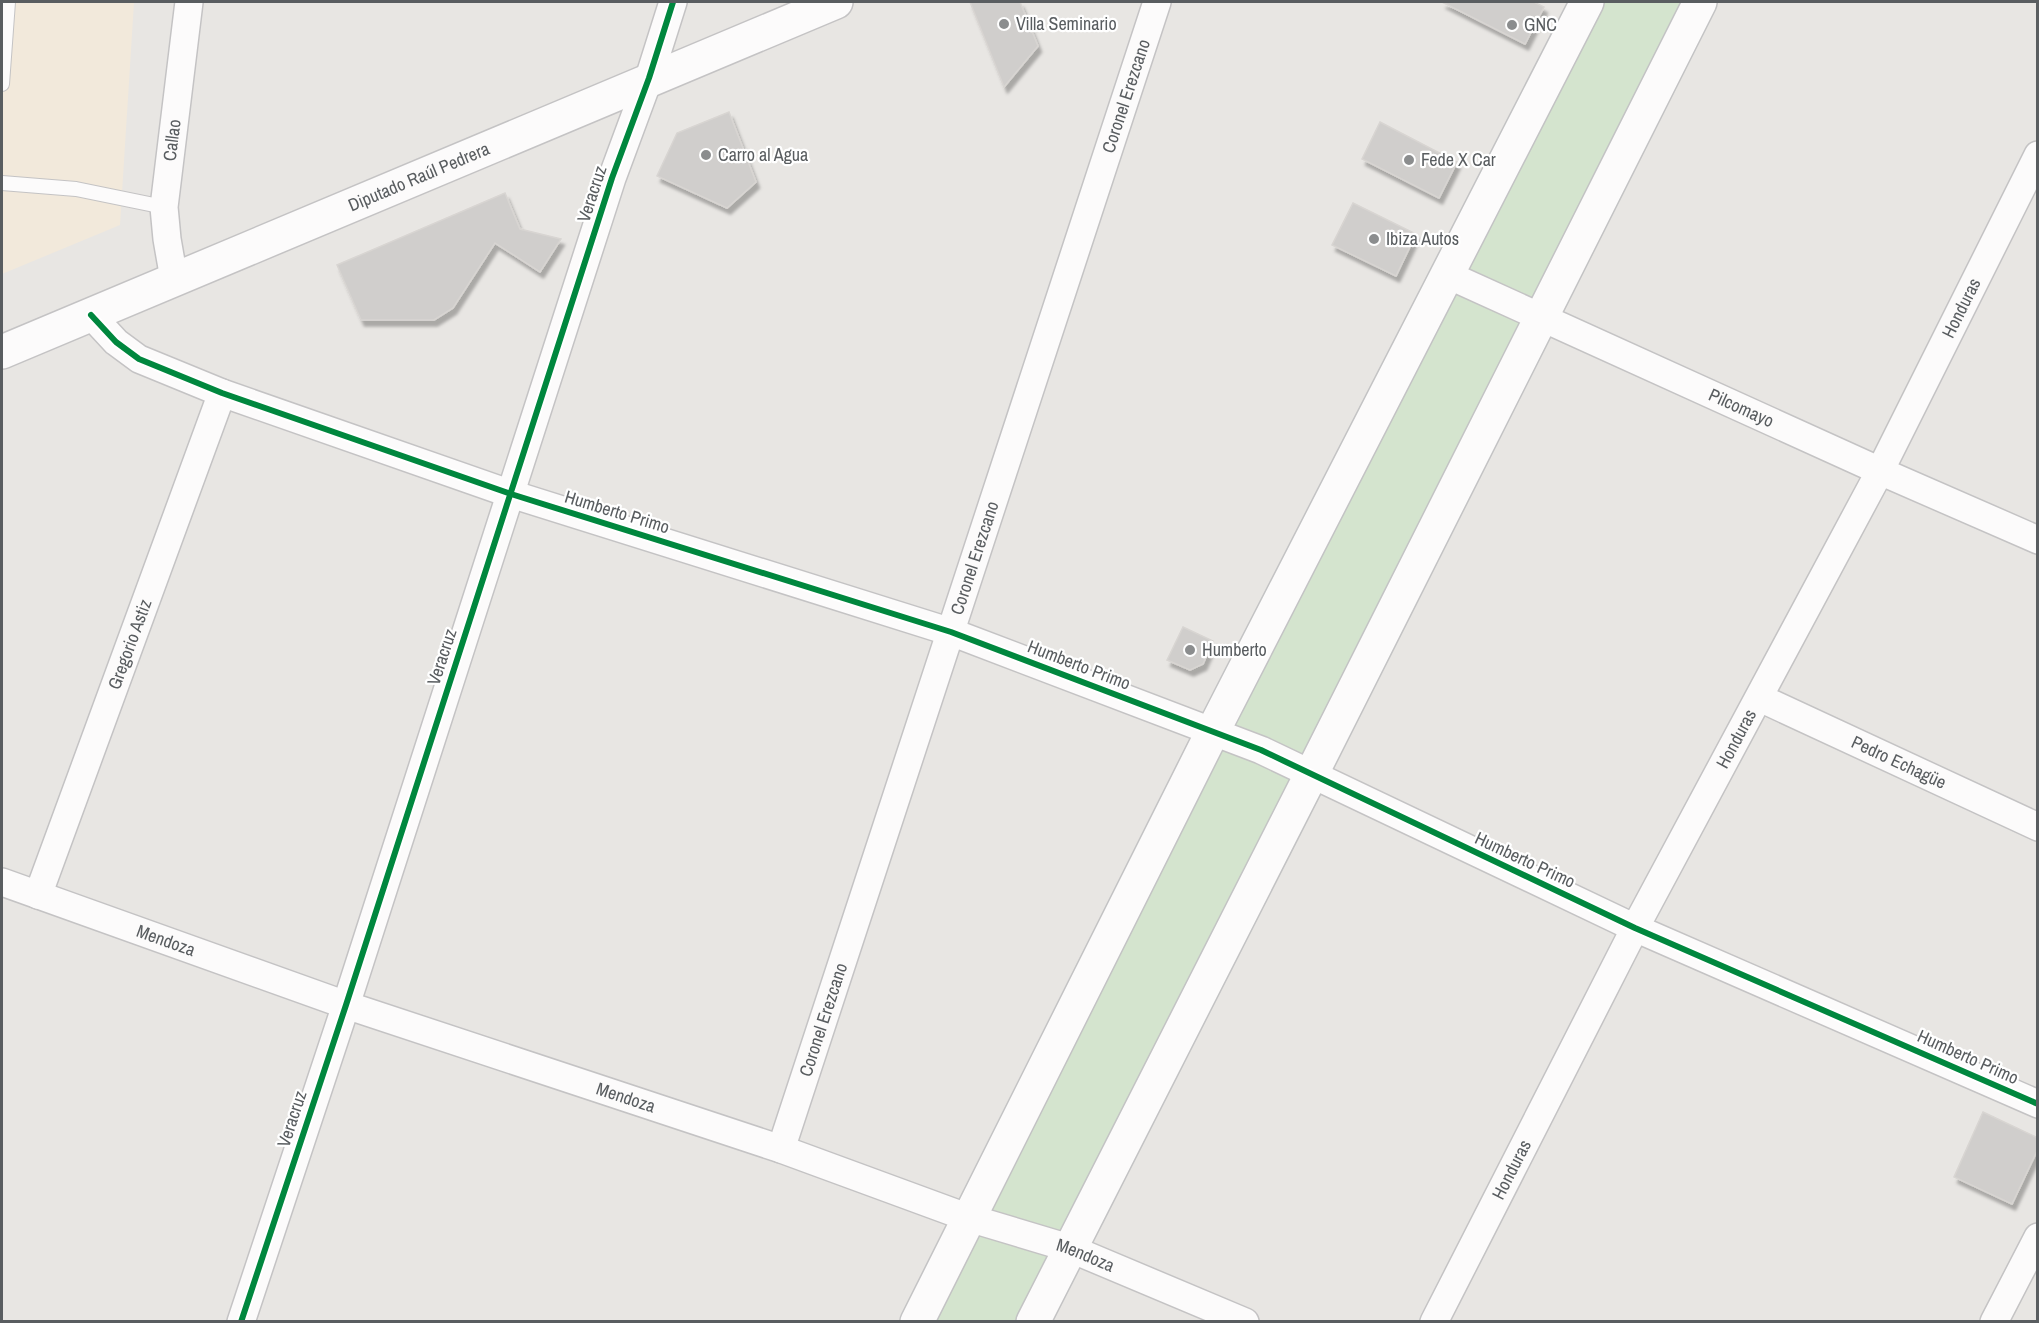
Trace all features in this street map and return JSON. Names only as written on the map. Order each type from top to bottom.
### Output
[{"type":"main road","name":"Diputado Raúl Pedrera","points":[[2,352],[649,78],[836,2]]},
{"type":"main road","points":[[917,1322],[1213,731],[1587,2]]},
{"type":"main road","points":[[1033,1322],[1700,2]]},
{"type":"street","name":"Callao","points":[[174,279],[164,207],[189,2]]},
{"type":"street","name":"Veracruz","points":[[241,1322],[346,1005],[612,178],[649,78],[673,2]]},
{"type":"street","name":"Coronel Erezcano","points":[[781,1149],[1157,2]]},
{"type":"street","name":"Honduras","points":[[1434,1322],[1635,928],[1760,699],[1880,471],[2037,155]]},
{"type":"street","name":"Pilcomayo","points":[[1448,275],[2037,540]]},
{"type":"street","name":"Humberto Primo","points":[[91,315],[116,342],[139,359],[222,393],[511,494],[951,632],[1261,750],[1635,928],[2037,1104]]},
{"type":"street","name":"Gregorio Astiz","points":[[38,895],[222,393]]},
{"type":"street","name":"Pedro Echagüe","points":[[1760,699],[2037,827]]},
{"type":"street","name":"Mendoza","points":[[2,882],[346,1005],[781,1149],[969,1218],[1069,1248],[1245,1322]]},
{"type":"street","points":[[1994,1322],[2037,1237]]},
{"type":"lane","points":[[2,84],[8,2]]},
{"type":"lane","points":[[2,183],[76,189],[164,207]]},
{"type":"shaded area","points":[[2,2],[134,2],[120,225],[2,274]]},
{"type":"green space","points":[[1587,2],[1700,2],[1033,1321],[917,1322]]},
{"type":"building","name":"Villa Seminario","points":[[970,2],[1020,2],[1038,46],[1004,87]]},
{"type":"building","name":"GNC","points":[[1442,2],[1534,2],[1544,7],[1525,44]]},
{"type":"building","name":"Carro al Agua","points":[[729,112],[756,182],[727,208],[657,176],[677,133]]},
{"type":"building","name":"Fede X Car","points":[[1380,122],[1457,162],[1439,198],[1362,159]]},
{"type":"building","points":[[505,193],[520,229],[561,239],[540,272],[495,243],[453,308],[434,320],[361,320],[337,265]]},
{"type":"building","name":"Ibiza Autos","points":[[1353,203],[1416,234],[1396,276],[1332,245]]},
{"type":"building","name":"Humberto","points":[[1183,627],[1213,641],[1203,664],[1190,670],[1167,660]]},
{"type":"building","points":[[1983,1112],[2038,1138],[2038,1149],[2012,1204],[1954,1177]]},
{"type":"cycle path","points":[[241,1322],[346,1005],[612,178],[649,78],[673,2]]},
{"type":"cycle path","points":[[91,315],[116,342],[139,359],[222,393],[511,494],[951,632],[1261,750],[1635,928],[2038,1104]]},
{"type":"place","name":"Villa Seminario","points":[[1004,24]]},
{"type":"place","name":"GNC","points":[[1512,25]]},
{"type":"place","name":"Carro al Agua","points":[[706,155]]},
{"type":"place","name":"Fede X Car","points":[[1409,160]]},
{"type":"place","name":"Ibiza Autos","points":[[1374,239]]},
{"type":"place","name":"Humberto","points":[[1190,650]]}]
